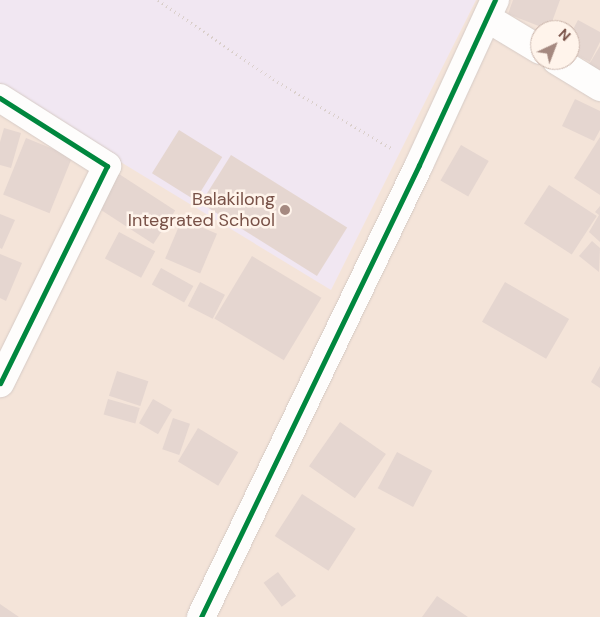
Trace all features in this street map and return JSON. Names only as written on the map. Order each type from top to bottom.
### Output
[{"type":"street","points":[[201,617],[419,165],[491,9],[530,42]]},
{"type":"street","points":[[572,70],[600,87]]},
{"type":"street","points":[[0,98],[107,166],[0,383]]},
{"type":"path","points":[[158,0],[273,79],[419,165]]},
{"type":"shaded area","points":[[0,0],[600,0],[600,617],[0,617]]},
{"type":"shaded area","name":"Balakilong Integrated School","points":[[0,0],[476,0],[331,290],[68,130],[0,83]]},
{"type":"building","points":[[513,0],[560,0],[553,20],[530,20],[530,23],[508,14]]},
{"type":"building","points":[[580,21],[600,32],[600,42],[590,62],[580,57]]},
{"type":"building","points":[[600,46],[600,79],[588,66]]},
{"type":"building","points":[[575,99],[600,111],[600,130],[594,141],[562,126]]},
{"type":"building","points":[[4,128],[21,133],[11,168],[0,165],[0,142]]},
{"type":"building","points":[[179,130],[222,157],[195,200],[152,173]]},
{"type":"building","points":[[600,137],[600,195],[574,178]]},
{"type":"building","points":[[26,138],[72,157],[50,213],[3,195]]},
{"type":"building","points":[[461,145],[489,161],[468,197],[440,181]]},
{"type":"building","points":[[231,155],[347,228],[317,276],[201,203]]},
{"type":"building","points":[[119,174],[175,210],[153,244],[97,208]]},
{"type":"building","points":[[549,185],[597,216],[572,255],[524,224]]},
{"type":"building","points":[[600,206],[600,242],[589,232],[599,215],[595,212]]},
{"type":"building","points":[[0,214],[15,220],[2,249],[0,248]]},
{"type":"building","points":[[182,219],[217,234],[200,273],[165,259]]},
{"type":"building","points":[[119,232],[155,251],[141,278],[105,258]]},
{"type":"building","points":[[592,241],[600,248],[599,272],[579,256]]},
{"type":"building","points":[[0,254],[22,263],[6,301],[0,298]]},
{"type":"building","points":[[252,256],[321,298],[284,360],[214,319]]},
{"type":"building","points":[[161,268],[193,286],[184,303],[152,285]]},
{"type":"building","points":[[200,282],[225,295],[213,319],[188,306]]},
{"type":"building","points":[[505,282],[569,319],[546,359],[482,322]]},
{"type":"building","points":[[600,366],[600,388],[591,382]]},
{"type":"building","points":[[117,371],[148,381],[140,406],[109,396]]},
{"type":"building","points":[[108,399],[140,408],[135,423],[104,414]]},
{"type":"building","points":[[153,399],[172,410],[158,434],[139,423]]},
{"type":"building","points":[[173,418],[190,424],[179,455],[162,449]]},
{"type":"building","points":[[340,422],[386,454],[355,498],[309,466]]},
{"type":"building","points":[[198,428],[238,452],[218,486],[178,461]]},
{"type":"building","points":[[397,452],[432,471],[413,507],[378,488]]},
{"type":"building","points":[[302,494],[356,529],[328,571],[275,536]]},
{"type":"building","points":[[278,572],[296,596],[282,607],[264,583]]},
{"type":"building","points":[[437,596],[468,617],[422,617]]},
{"type":"building","points":[[0,604],[19,617],[0,617]]},
{"type":"cycle path","points":[[201,617],[419,165],[495,0]]},
{"type":"cycle path","points":[[0,98],[107,166],[0,383]]},
{"type":"place","name":"Balakilong Integrated School","points":[[285,210]]}]
